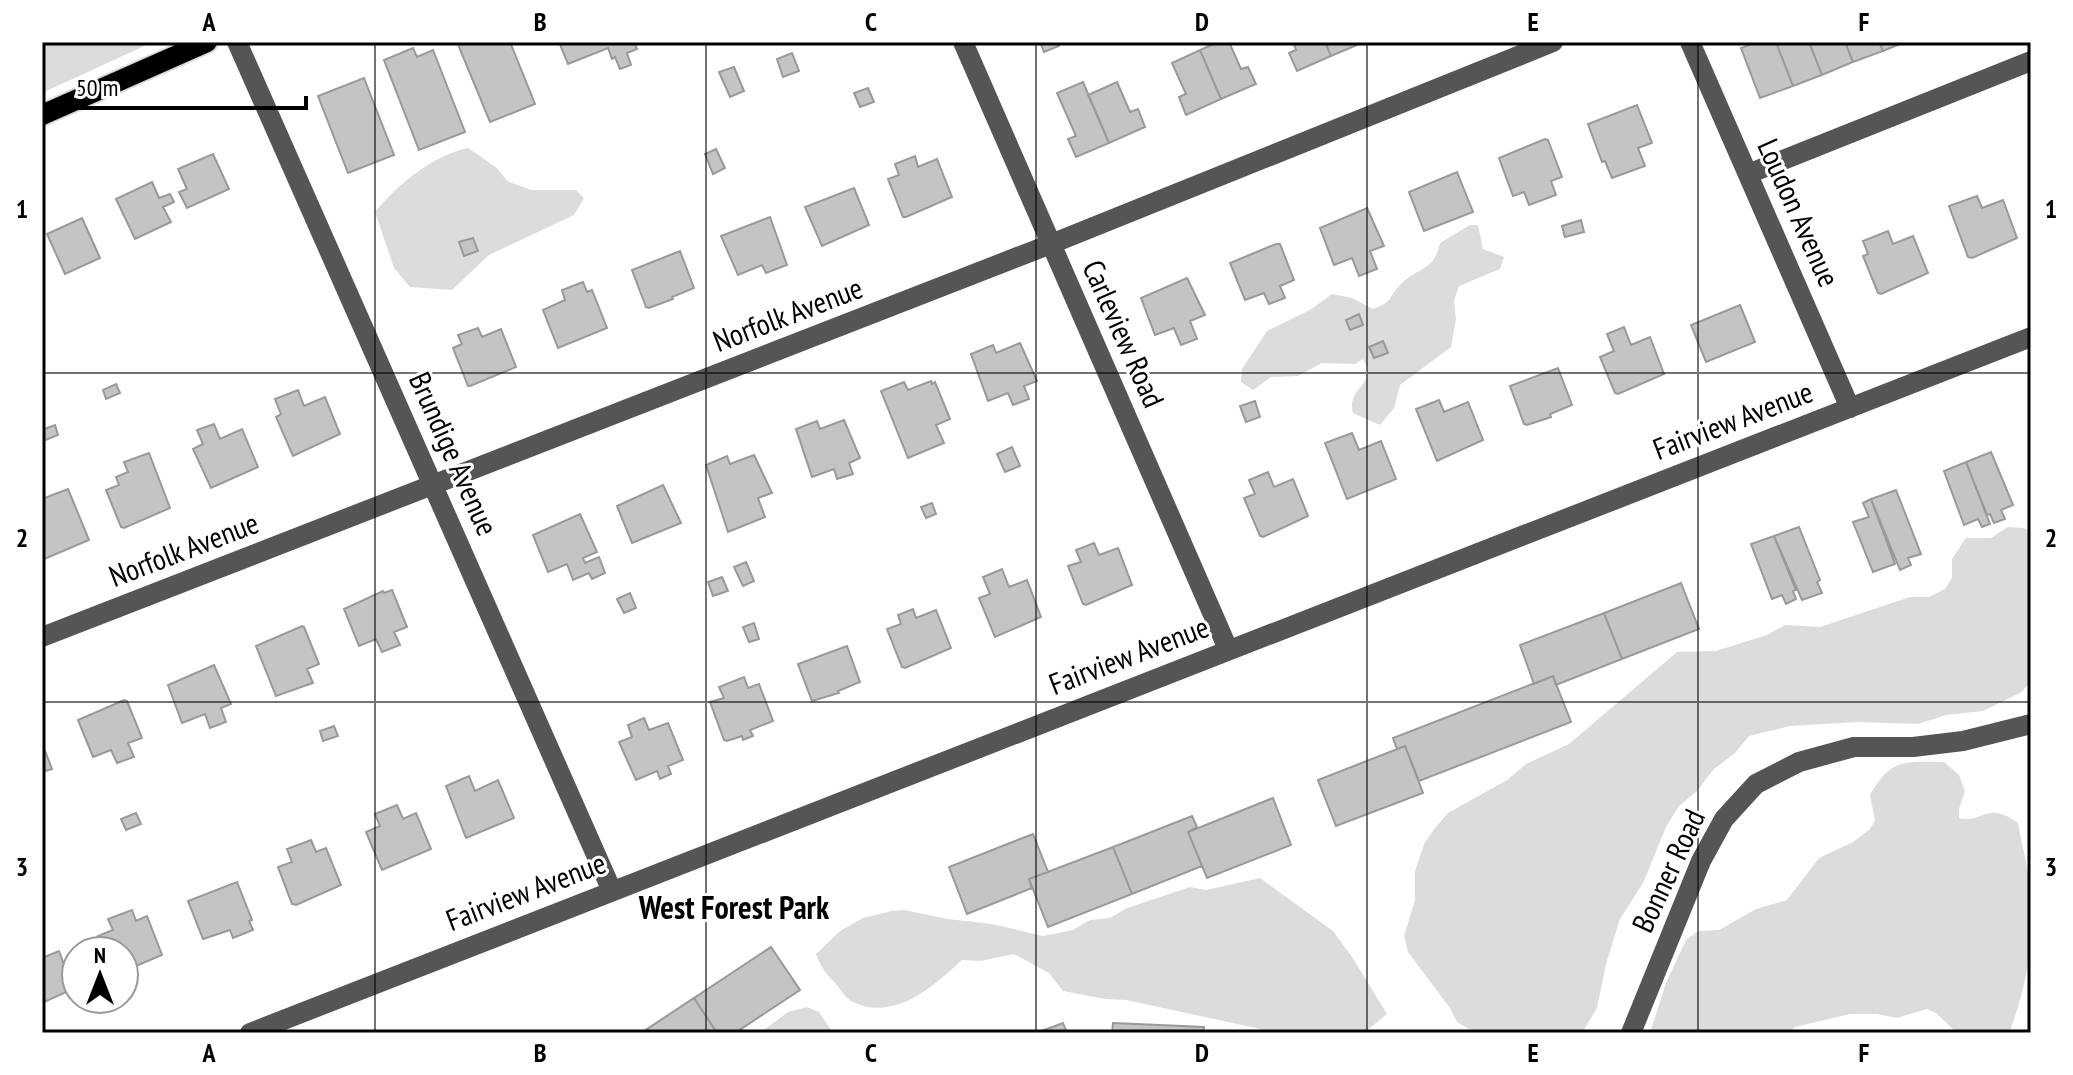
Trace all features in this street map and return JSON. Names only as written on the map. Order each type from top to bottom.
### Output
[{"type":"main road","points":[[42,115],[207,42]]},
{"type":"street","name":"Brundige Avenue","points":[[237,42],[612,891]]},
{"type":"street","name":"Carleview Road","points":[[963,42],[1228,649]]},
{"type":"street","name":"Norfolk Avenue","points":[[42,637],[1051,244],[1553,42]]},
{"type":"street","name":"Loudon Avenue","points":[[1690,42],[1850,408]]},
{"type":"street","points":[[1748,174],[2031,61]]},
{"type":"street","name":"Fairview Avenue","points":[[250,1033],[272,1029],[612,891],[2031,337]]},
{"type":"street","name":"Bonner Road","points":[[1631,1033],[1701,861],[1724,819],[1756,784],[1799,762],[1854,747],[1913,747],[1963,741],[2031,724]]},
{"type":"shaded area","points":[[42,42],[153,42],[42,93]]},
{"type":"shaded area","points":[[468,148],[497,168],[507,181],[531,190],[576,190],[584,198],[574,215],[489,255],[452,290],[410,287],[394,268],[375,212],[417,172],[442,157]]},
{"type":"shaded area","points":[[1470,225],[1478,225],[1483,249],[1504,257],[1500,269],[1459,286],[1454,301],[1456,319],[1451,347],[1400,385],[1394,408],[1380,425],[1353,413],[1354,397],[1367,375],[1363,359],[1355,364],[1322,363],[1298,376],[1271,377],[1253,390],[1241,382],[1242,369],[1267,331],[1310,310],[1332,294],[1352,298],[1373,309],[1380,306],[1408,278],[1433,260],[1440,243]]},
{"type":"shaded area","points":[[2008,527],[2024,528],[2031,532],[2031,682],[2020,693],[1983,711],[1946,715],[1918,724],[1858,722],[1790,726],[1749,736],[1679,806],[1666,827],[1643,883],[1620,919],[1597,1008],[1582,1033],[1476,1033],[1457,1022],[1408,952],[1404,936],[1415,900],[1415,871],[1424,844],[1448,813],[1507,780],[1526,764],[1569,744],[1677,652],[1716,651],[1767,635],[1785,625],[1820,627],[1910,597],[1929,597],[1945,589],[1952,578],[1952,559],[1966,538],[1991,538]]},
{"type":"shaded area","points":[[1944,762],[1959,775],[1965,791],[1959,818],[1999,813],[2018,823],[2028,869],[2032,915],[2024,983],[2009,1033],[1957,1033],[1936,1013],[1927,1009],[1897,1018],[1850,1014],[1795,1027],[1787,1033],[1650,1033],[1666,983],[1686,940],[1698,931],[1719,930],[1756,909],[1787,900],[1819,858],[1853,842],[1869,830],[1875,821],[1870,795],[1892,768],[1909,763]]},
{"type":"shaded area","points":[[1260,878],[1333,931],[1352,957],[1387,1014],[1364,1033],[1265,1030],[1126,1000],[1063,991],[1049,973],[1014,954],[980,961],[962,960],[912,998],[883,1008],[868,1007],[846,997],[824,970],[816,954],[840,931],[863,918],[892,911],[904,910],[992,924],[1043,936],[1073,930],[1090,920],[1110,918],[1127,908],[1190,887],[1206,890]]},
{"type":"shaded area","points":[[807,1007],[819,1012],[833,1033],[760,1033],[788,1012]]},
{"type":"building","points":[[457,42],[510,42],[535,104],[490,122]]},
{"type":"building","points":[[559,42],[634,42],[637,49],[627,53],[631,65],[620,69],[608,48],[568,64]]},
{"type":"building","points":[[1040,42],[1058,42],[1059,46],[1044,52]]},
{"type":"building","points":[[1218,42],[1229,42],[1241,69],[1248,67],[1256,84],[1221,99],[1200,50]]},
{"type":"building","points":[[1293,42],[1325,42],[1331,56],[1297,71],[1289,53],[1296,50]]},
{"type":"building","points":[[1325,42],[1364,42],[1331,56]]},
{"type":"building","points":[[1757,42],[1776,42],[1793,86],[1760,98],[1741,48]]},
{"type":"building","points":[[1776,42],[1809,42],[1822,75],[1793,86]]},
{"type":"building","points":[[1809,42],[1845,42],[1853,62],[1822,75]]},
{"type":"building","points":[[1845,42],[1879,42],[1883,51],[1853,62]]},
{"type":"building","points":[[1879,42],[1905,42],[1883,51]]},
{"type":"building","points":[[413,48],[417,57],[433,50],[465,132],[419,150],[384,60]]},
{"type":"building","points":[[1200,50],[1221,99],[1186,115],[1179,97],[1186,94],[1172,63]]},
{"type":"building","points":[[792,53],[799,71],[783,77],[777,59]]},
{"type":"building","points":[[734,67],[744,91],[730,97],[719,72]]},
{"type":"building","points":[[364,78],[394,155],[348,173],[318,96]]},
{"type":"building","points":[[1083,82],[1109,143],[1076,157],[1068,139],[1076,136],[1057,93]]},
{"type":"building","points":[[1117,82],[1130,112],[1138,109],[1145,127],[1109,143],[1088,95]]},
{"type":"building","points":[[868,88],[874,102],[860,107],[854,93]]},
{"type":"building","points":[[1637,105],[1652,143],[1638,148],[1645,166],[1612,178],[1605,161],[1602,162],[1588,124]]},
{"type":"building","points":[[1545,139],[1562,177],[1551,181],[1556,195],[1529,205],[1524,192],[1513,196],[1499,158]]},
{"type":"building","points":[[716,149],[725,168],[713,174],[705,154]]},
{"type":"building","points":[[213,154],[229,189],[187,208],[179,192],[187,189],[178,169]]},
{"type":"building","points":[[915,156],[918,167],[937,159],[952,197],[903,217],[888,179],[899,175],[895,164]]},
{"type":"building","points":[[1457,172],[1473,212],[1424,231],[1409,192]]},
{"type":"building","points":[[152,182],[159,198],[170,194],[174,202],[163,207],[171,222],[135,239],[116,199]]},
{"type":"building","points":[[854,188],[869,225],[822,246],[805,207]]},
{"type":"building","points":[[1977,196],[1982,208],[2003,200],[2017,238],[1972,258],[1968,257],[1949,206]]},
{"type":"building","points":[[1367,208],[1384,246],[1370,251],[1377,269],[1359,276],[1352,258],[1334,265],[1320,228]]},
{"type":"building","points":[[770,217],[787,265],[766,273],[762,265],[738,275],[721,236]]},
{"type":"building","points":[[82,218],[100,258],[65,274],[47,234]]},
{"type":"building","points":[[1581,220],[1584,232],[1565,237],[1562,226]]},
{"type":"building","points":[[1888,231],[1893,244],[1913,236],[1928,273],[1881,294],[1863,256],[1868,254],[1863,241]]},
{"type":"building","points":[[473,238],[478,251],[464,256],[459,242]]},
{"type":"building","points":[[1280,244],[1294,280],[1280,286],[1285,298],[1269,304],[1264,293],[1245,300],[1230,263]]},
{"type":"building","points":[[680,251],[694,288],[673,299],[646,307],[632,270]]},
{"type":"building","points":[[1187,278],[1205,315],[1190,321],[1197,339],[1181,345],[1174,328],[1155,335],[1141,298]]},
{"type":"building","points":[[583,282],[587,292],[592,290],[607,328],[558,348],[543,310],[565,300],[562,290]]},
{"type":"building","points":[[1740,305],[1755,342],[1706,362],[1691,325]]},
{"type":"building","points":[[1359,314],[1363,325],[1350,330],[1346,320]]},
{"type":"building","points":[[1624,327],[1631,345],[1650,337],[1664,374],[1618,394],[1600,357],[1614,351],[1607,334]]},
{"type":"building","points":[[478,328],[482,337],[501,329],[516,367],[468,386],[453,348],[462,344],[458,335]]},
{"type":"building","points":[[1383,341],[1388,353],[1374,358],[1369,347]]},
{"type":"building","points":[[1020,343],[1037,381],[1024,386],[1029,399],[1013,405],[1008,393],[988,401],[971,354],[993,345],[996,353]]},
{"type":"building","points":[[1558,368],[1572,405],[1550,414],[1551,417],[1524,424],[1510,386]]},
{"type":"building","points":[[931,381],[932,384],[935,382],[950,419],[936,425],[944,443],[908,458],[881,391],[904,382],[908,390]]},
{"type":"building","points":[[116,384],[120,393],[106,399],[103,390]]},
{"type":"building","points":[[298,390],[304,406],[325,397],[340,434],[293,456],[276,417],[281,414],[275,399]]},
{"type":"building","points":[[1439,400],[1444,412],[1468,402],[1483,440],[1437,461],[1416,409]]},
{"type":"building","points":[[1255,401],[1260,417],[1246,422],[1240,406]]},
{"type":"building","points":[[844,420],[860,458],[849,463],[853,474],[837,479],[834,469],[812,477],[796,429],[817,421],[820,429]]},
{"type":"building","points":[[214,424],[220,439],[242,429],[258,467],[211,488],[193,449],[203,444],[197,430]]},
{"type":"building","points":[[55,425],[58,435],[43,441],[42,430]]},
{"type":"building","points":[[1352,433],[1359,450],[1381,441],[1396,479],[1347,499],[1325,443]]},
{"type":"building","points":[[1012,447],[1020,466],[1005,472],[997,454]]},
{"type":"building","points":[[1991,452],[2013,505],[2001,510],[2005,519],[1994,523],[1990,514],[1987,515],[1966,462]]},
{"type":"building","points":[[149,453],[170,508],[121,527],[106,490],[119,485],[116,477],[128,472],[124,462]]},
{"type":"building","points":[[754,455],[772,493],[758,498],[765,517],[728,532],[706,465],[727,456],[730,464]]},
{"type":"building","points":[[1966,462],[1990,524],[1982,527],[1978,519],[1964,525],[1944,471]]},
{"type":"building","points":[[1268,472],[1274,487],[1293,479],[1308,516],[1263,537],[1244,498],[1255,494],[1249,480]]},
{"type":"building","points":[[663,485],[681,523],[632,543],[617,506]]},
{"type":"building","points":[[68,489],[89,540],[42,560],[42,499]]},
{"type":"building","points":[[1896,490],[1921,554],[1908,558],[1911,565],[1900,570],[1871,499]]},
{"type":"building","points":[[1871,499],[1895,564],[1873,572],[1853,522],[1869,517],[1863,503]]},
{"type":"building","points":[[932,503],[936,514],[926,518],[921,507]]},
{"type":"building","points":[[580,514],[597,552],[583,558],[585,563],[599,557],[605,573],[592,579],[589,573],[573,580],[567,564],[548,572],[533,535]]},
{"type":"building","points":[[1799,527],[1822,593],[1802,600],[1774,536]]},
{"type":"building","points":[[1774,536],[1796,590],[1793,591],[1796,599],[1786,604],[1782,595],[1772,599],[1751,544]]},
{"type":"building","points":[[1094,543],[1099,555],[1118,548],[1132,585],[1086,605],[1068,566],[1081,562],[1076,550]]},
{"type":"building","points":[[746,562],[754,581],[743,586],[734,567]]},
{"type":"building","points":[[1002,569],[1009,587],[1027,580],[1041,617],[995,637],[979,598],[990,594],[983,577]]},
{"type":"building","points":[[722,577],[728,591],[713,596],[708,582]]},
{"type":"building","points":[[1681,583],[1699,629],[1622,659],[1604,613]]},
{"type":"building","points":[[392,590],[407,627],[394,632],[400,645],[382,652],[376,639],[359,646],[344,609]]},
{"type":"building","points":[[630,593],[636,608],[624,613],[617,599]]},
{"type":"building","points":[[913,609],[916,618],[936,610],[951,648],[905,668],[887,629],[901,624],[898,615]]},
{"type":"building","points":[[1604,613],[1622,659],[1556,685],[1553,676],[1534,684],[1520,645]]},
{"type":"building","points":[[754,623],[759,639],[749,642],[743,627]]},
{"type":"building","points":[[302,626],[319,664],[307,669],[313,683],[276,696],[256,646]]},
{"type":"building","points":[[847,646],[860,682],[839,693],[812,701],[798,664]]},
{"type":"building","points":[[214,665],[231,704],[221,708],[226,722],[210,728],[205,714],[182,723],[168,685]]},
{"type":"building","points":[[1553,676],[1571,722],[1419,781],[1405,746],[1397,749],[1393,738]]},
{"type":"building","points":[[744,677],[748,688],[759,684],[773,721],[750,730],[753,736],[727,741],[710,702],[724,698],[719,687]]},
{"type":"building","points":[[124,700],[142,738],[128,743],[134,757],[117,763],[111,750],[93,757],[78,720]]},
{"type":"building","points":[[644,718],[649,730],[668,723],[683,760],[668,766],[671,774],[660,779],[657,771],[636,780],[619,742],[632,737],[628,725]]},
{"type":"building","points":[[334,726],[338,736],[323,741],[320,731]]},
{"type":"building","points":[[42,743],[52,769],[42,772]]},
{"type":"building","points":[[1405,746],[1423,793],[1336,826],[1318,780]]},
{"type":"building","points":[[469,776],[475,791],[498,780],[514,818],[466,838],[446,786]]},
{"type":"building","points":[[1273,798],[1291,845],[1207,878],[1188,832]]},
{"type":"building","points":[[397,805],[403,819],[416,813],[431,849],[382,870],[366,832],[380,826],[375,814]]},
{"type":"building","points":[[136,813],[141,824],[126,830],[121,819]]},
{"type":"building","points":[[1192,816],[1197,827],[1188,832],[1202,866],[1132,894],[1113,847]]},
{"type":"building","points":[[1033,834],[1048,872],[1029,879],[1032,888],[967,914],[949,867]]},
{"type":"building","points":[[311,840],[316,852],[326,848],[341,885],[292,904],[278,867],[292,862],[287,849]]},
{"type":"building","points":[[1113,847],[1132,894],[1048,927],[1029,879]]},
{"type":"building","points":[[237,882],[253,930],[233,938],[230,930],[203,939],[188,901]]},
{"type":"building","points":[[132,910],[136,921],[147,916],[162,955],[140,964],[140,935],[100,935],[113,930],[108,919]]},
{"type":"building","points":[[771,947],[800,990],[735,1033],[717,1033],[694,998]]},
{"type":"building","points":[[59,951],[60,954],[60,995],[42,1003],[42,958]]},
{"type":"building","points":[[694,998],[717,1033],[641,1033]]},
{"type":"building","points":[[1063,1023],[1067,1033],[1036,1033]]},
{"type":"building","points":[[1113,1023],[1204,1027],[1203,1033],[1112,1033]]},
{"type":"district","name":"West Forest Park","points":[[734,908]]}]
